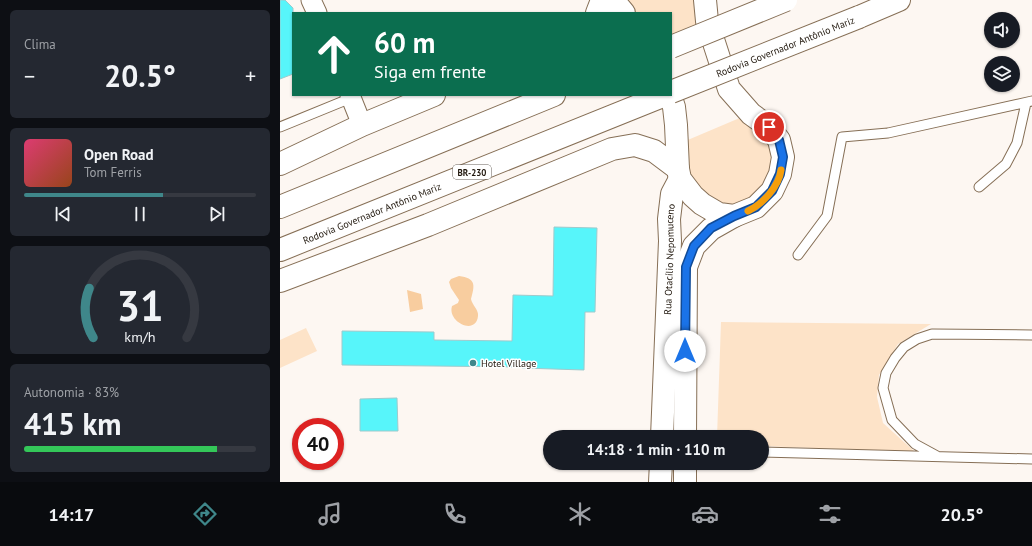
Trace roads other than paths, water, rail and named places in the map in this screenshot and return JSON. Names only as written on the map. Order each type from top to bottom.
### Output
[{"type":"main road","points":[[597,12],[602,0]]},
{"type":"main road","points":[[613,0],[623,12]]},
{"type":"main road","name":"Rua Otacílio Nepomuceno","points":[[663,430],[676,307],[686,267],[694,246],[711,228],[756,207],[772,191],[780,174],[783,157],[779,140],[769,127],[751,114],[728,89],[707,21],[706,0]]},
{"type":"main road","points":[[672,47],[786,0]]},
{"type":"main road","name":"Rodovia Governador Antônio Mariz","points":[[672,93],[899,0]]},
{"type":"main road","points":[[280,164],[362,125],[432,96]]},
{"type":"main road","points":[[280,207],[552,96]]},
{"type":"main road","name":"Rodovia Governador Antônio Mariz","points":[[280,250],[663,96]]},
{"type":"main road","points":[[671,96],[674,107],[676,124],[679,174]]},
{"type":"main road","points":[[280,281],[428,225],[612,149],[635,145],[654,151],[679,174],[693,196],[702,204],[719,214],[734,216]]},
{"type":"main road","name":"Rua Otacílio Nepomuceno","points":[[679,174],[672,194],[669,219],[685,430]]},
{"type":"main road","points":[[660,482],[661,470]]},
{"type":"main road","points":[[685,470],[685,482]]},
{"type":"street","points":[[311,0],[317,12]]},
{"type":"street","points":[[350,97],[362,125]]},
{"type":"lane","points":[[280,127],[350,97]]},
{"type":"lane","points":[[798,255],[827,216],[842,137],[888,133],[1029,102],[1016,143],[1006,164],[979,187]]},
{"type":"lane","points":[[937,457],[915,444],[892,420],[883,388],[886,373],[895,358],[904,347],[917,339],[932,334],[1032,335]]},
{"type":"lane","points":[[769,452],[1032,458]]},
{"type":"place","name":"Hotel Village","points":[[473,363]]}]
